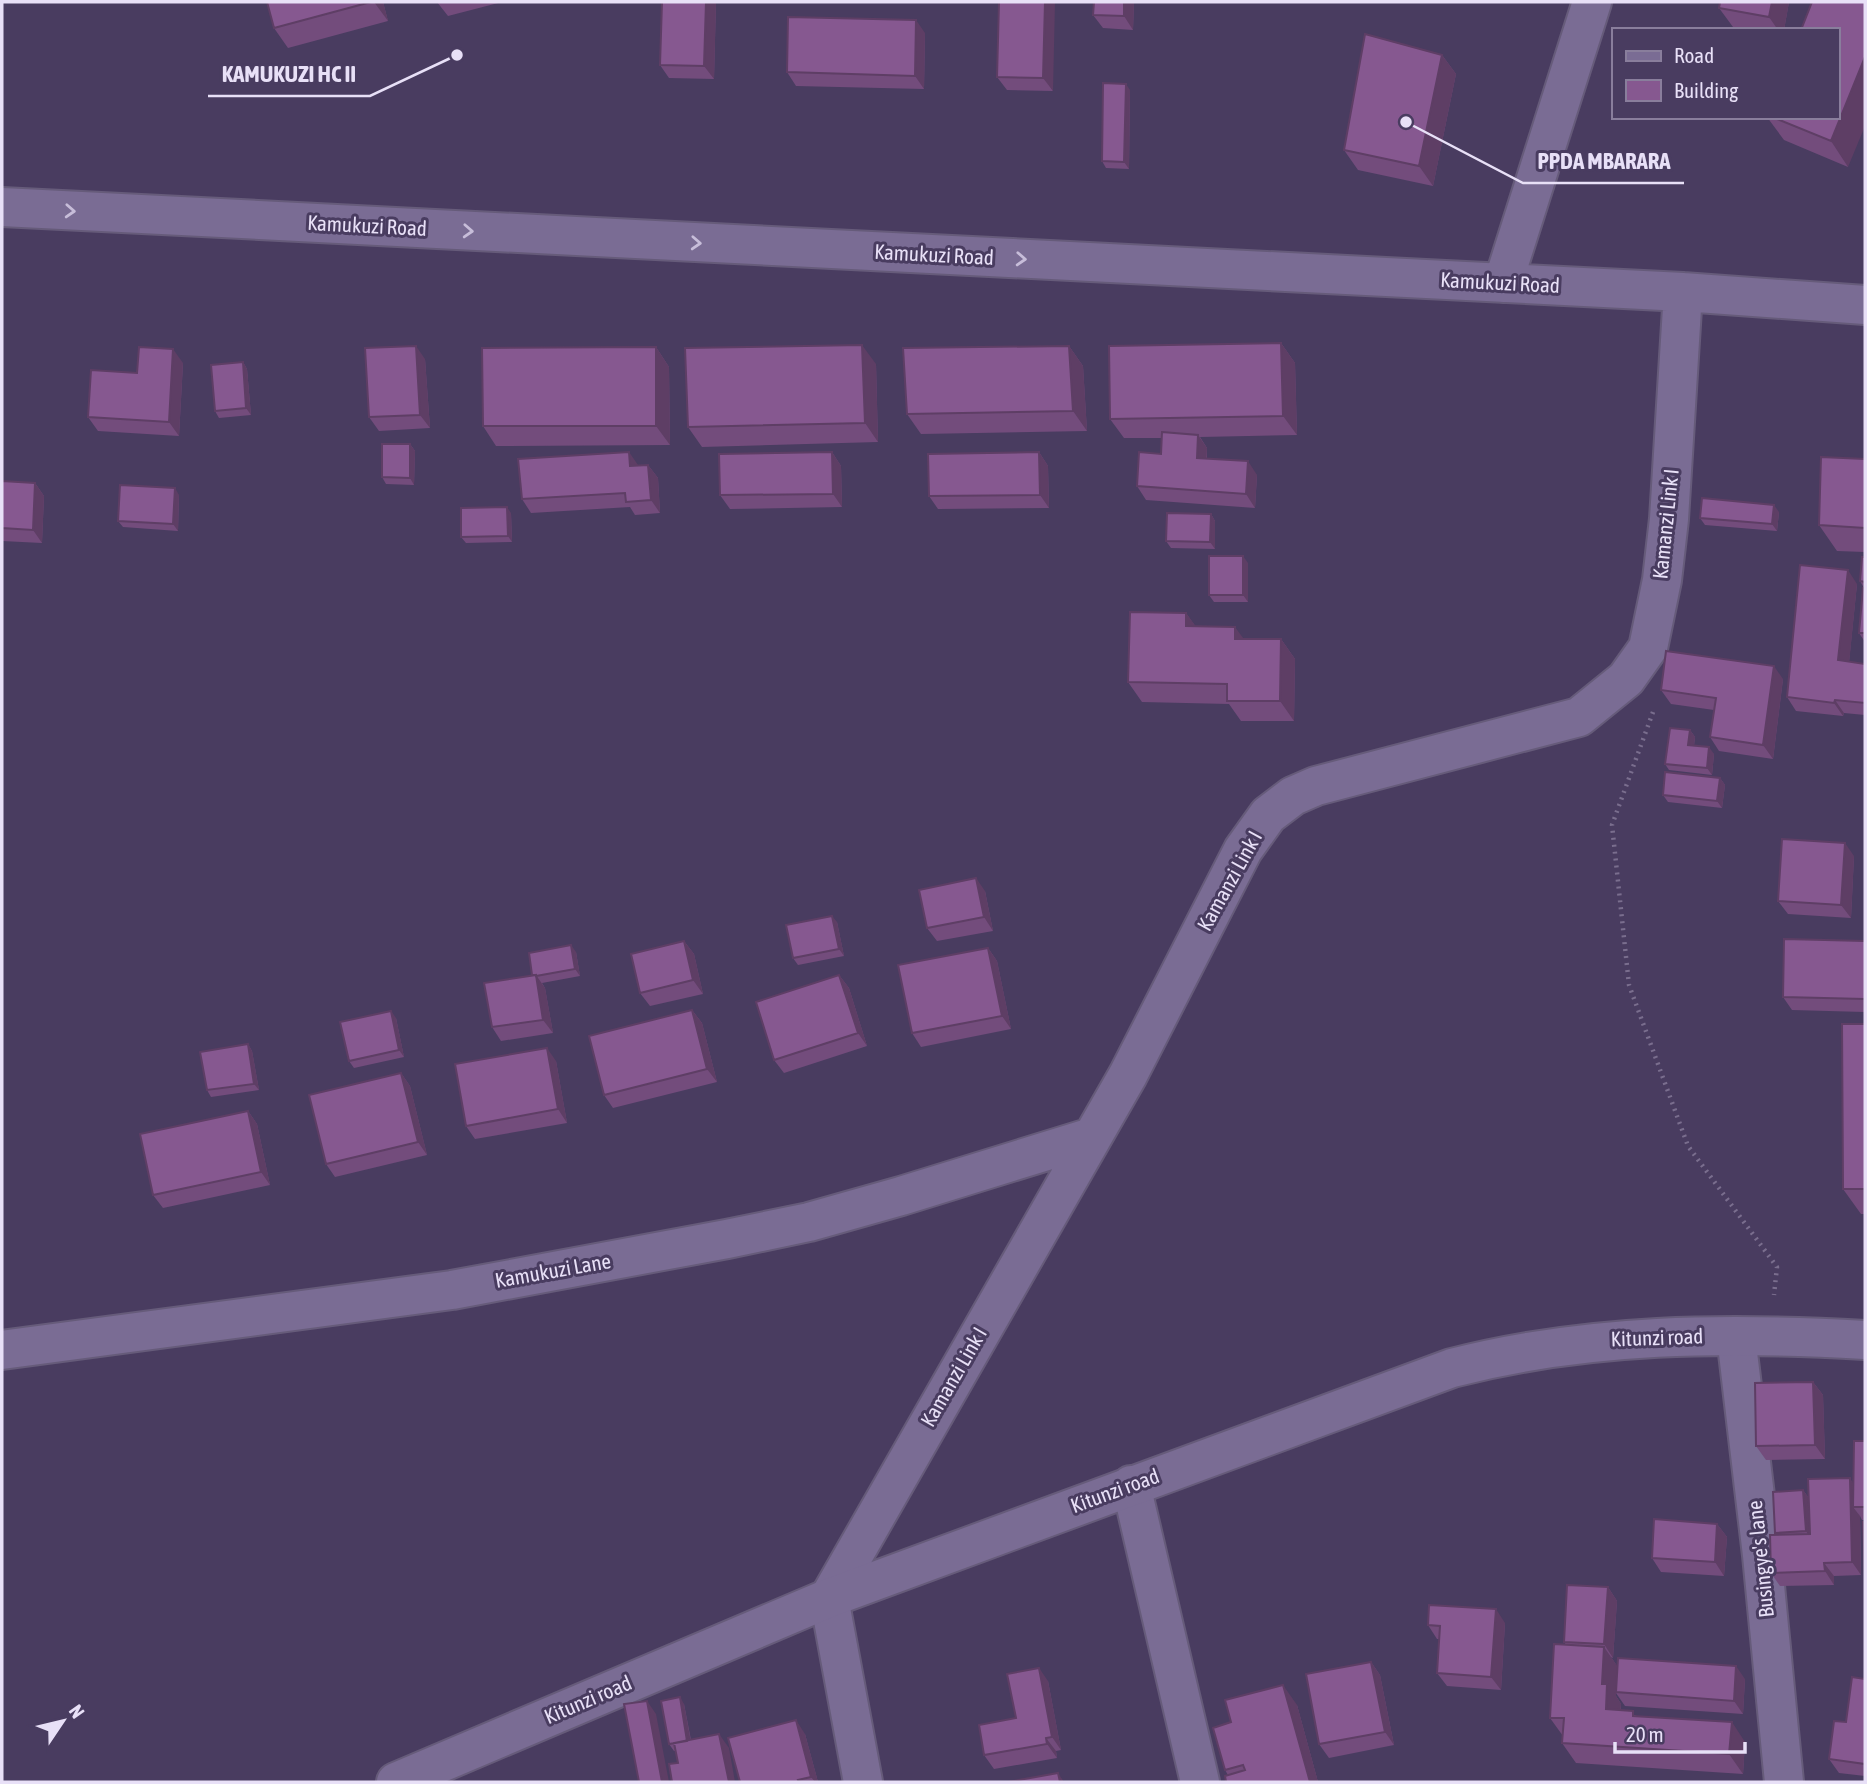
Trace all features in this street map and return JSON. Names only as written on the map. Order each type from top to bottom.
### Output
[{"type":"street","points":[[1503,283],[1592,2]]},
{"type":"street","name":"Kamukuzi Road","points":[[2,207],[1683,292],[1865,305]]},
{"type":"street","name":"Kamanzi Link I","points":[[829,1598],[1128,1075],[1243,850],[1268,815],[1293,796],[1316,786],[1579,717],[1626,679],[1648,648],[1669,519],[1683,292]]},
{"type":"street","name":"Kamukuzi Lane","points":[[2,1350],[452,1290],[727,1239],[888,1200],[1092,1137]]},
{"type":"street","name":"Kitunzi road","points":[[396,1782],[829,1598],[1403,1385],[1517,1352],[1598,1340],[1752,1335],[1865,1340]]},
{"type":"street","name":"Busingye's lane","points":[[1752,1335],[1762,1555],[1784,1782]]},
{"type":"street","points":[[1131,1485],[1200,1782]]},
{"type":"street","points":[[829,1598],[863,1782]]},
{"type":"path","points":[[1648,648],[1661,690],[1612,825],[1629,985],[1688,1146],[1777,1267],[1752,1335]]},
{"type":"building","points":[[267,2],[371,2],[274,28]]},
{"type":"building","points":[[662,2],[706,2],[704,66],[660,65]]},
{"type":"building","points":[[999,2],[1045,2],[1043,78],[997,77]]},
{"type":"building","points":[[1094,2],[1124,2],[1124,16],[1093,15]]},
{"type":"building","points":[[1720,2],[1772,2],[1769,17],[1719,8]]},
{"type":"building","points":[[1812,2],[1865,2],[1865,57],[1831,141],[1777,119],[1839,119],[1839,28],[1802,28]]},
{"type":"building","points":[[788,17],[916,20],[915,76],[787,72]]},
{"type":"building","points":[[1365,34],[1442,55],[1419,166],[1344,150]]},
{"type":"building","points":[[1103,83],[1126,84],[1124,162],[1102,161]]},
{"type":"building","points":[[1281,343],[1283,416],[1110,419],[1109,346]]},
{"type":"building","points":[[862,345],[865,423],[688,427],[685,348]]},
{"type":"building","points":[[416,346],[420,415],[369,417],[365,348]]},
{"type":"building","points":[[1069,346],[1073,411],[907,414],[903,348]]},
{"type":"building","points":[[139,347],[173,349],[169,422],[88,417],[91,370],[137,373]]},
{"type":"building","points":[[656,347],[656,426],[483,426],[482,348]]},
{"type":"building","points":[[243,362],[246,408],[215,411],[211,365]]},
{"type":"building","points":[[1162,432],[1198,435],[1197,458],[1248,461],[1246,494],[1137,486],[1139,452],[1161,454]]},
{"type":"building","points":[[382,444],[410,444],[410,478],[382,477]]},
{"type":"building","points":[[629,452],[630,466],[648,465],[651,500],[626,502],[625,493],[522,499],[518,459]]},
{"type":"building","points":[[832,452],[833,494],[720,495],[719,454]]},
{"type":"building","points":[[1039,452],[1040,495],[929,496],[928,454]]},
{"type":"building","points":[[1821,457],[1865,459],[1865,528],[1819,525]]},
{"type":"building","points":[[2,481],[35,483],[33,530],[2,528]]},
{"type":"building","points":[[120,485],[175,488],[173,524],[118,521]]},
{"type":"building","points":[[1702,498],[1774,505],[1772,524],[1700,518]]},
{"type":"building","points":[[507,507],[508,536],[461,537],[461,508]]},
{"type":"building","points":[[1167,513],[1211,514],[1210,542],[1166,541]]},
{"type":"building","points":[[1209,556],[1243,556],[1243,595],[1209,595]]},
{"type":"building","points":[[1862,557],[1865,557],[1865,582],[1860,581]]},
{"type":"building","points":[[1800,565],[1848,570],[1838,660],[1865,664],[1865,703],[1835,700],[1834,703],[1787,697]]},
{"type":"building","points":[[1863,588],[1865,633],[1859,633]]},
{"type":"building","points":[[1130,612],[1186,613],[1186,626],[1235,627],[1235,639],[1281,639],[1280,701],[1227,701],[1227,684],[1128,682]]},
{"type":"building","points":[[1666,651],[1774,666],[1763,745],[1710,737],[1716,698],[1661,690]]},
{"type":"building","points":[[1670,728],[1690,730],[1688,745],[1709,747],[1707,768],[1665,764]]},
{"type":"building","points":[[1665,772],[1720,778],[1717,801],[1663,795]]},
{"type":"building","points":[[1782,839],[1845,843],[1841,905],[1778,901]]},
{"type":"building","points":[[976,878],[984,917],[927,928],[919,890]]},
{"type":"building","points":[[832,916],[839,949],[793,958],[786,925]]},
{"type":"building","points":[[1784,939],[1865,941],[1865,999],[1783,997]]},
{"type":"building","points":[[684,941],[693,980],[640,993],[631,954]]},
{"type":"building","points":[[571,945],[575,969],[532,975],[529,953]]},
{"type":"building","points":[[988,948],[1002,1016],[912,1033],[898,965]]},
{"type":"building","points":[[536,975],[543,1020],[492,1027],[484,983]]},
{"type":"building","points":[[839,975],[858,1033],[774,1060],[756,1002]]},
{"type":"building","points":[[692,1010],[707,1069],[604,1095],[589,1036]]},
{"type":"building","points":[[391,1011],[399,1050],[349,1061],[340,1022]]},
{"type":"building","points":[[1842,1024],[1865,1024],[1865,1189],[1843,1189]]},
{"type":"building","points":[[248,1044],[254,1084],[207,1090],[200,1052]]},
{"type":"building","points":[[547,1048],[558,1109],[466,1126],[455,1064]]},
{"type":"building","points":[[401,1073],[418,1142],[326,1164],[309,1095]]},
{"type":"building","points":[[248,1111],[261,1172],[153,1195],[140,1134]]},
{"type":"building","points":[[1813,1382],[1815,1445],[1756,1446],[1755,1383]]},
{"type":"building","points":[[1854,1441],[1865,1441],[1865,1507],[1853,1507]]},
{"type":"building","points":[[1850,1478],[1852,1562],[1824,1563],[1825,1571],[1771,1573],[1770,1535],[1810,1534],[1808,1479]]},
{"type":"building","points":[[1803,1490],[1806,1531],[1775,1533],[1773,1492]]},
{"type":"building","points":[[1654,1519],[1717,1524],[1715,1562],[1652,1558]]},
{"type":"building","points":[[1863,1522],[1865,1522],[1865,1572]]},
{"type":"building","points":[[1567,1585],[1608,1587],[1604,1644],[1564,1642]]},
{"type":"building","points":[[1429,1605],[1496,1609],[1491,1677],[1437,1673],[1440,1626],[1428,1625]]},
{"type":"building","points":[[1554,1644],[1604,1647],[1602,1684],[1607,1684],[1606,1709],[1633,1711],[1633,1716],[1732,1722],[1729,1754],[1562,1743],[1564,1718],[1550,1718]]},
{"type":"building","points":[[1618,1658],[1736,1666],[1734,1701],[1616,1692]]},
{"type":"building","points":[[1371,1662],[1385,1732],[1319,1744],[1306,1674]]},
{"type":"building","points":[[1039,1668],[1052,1737],[1046,1738],[1047,1744],[984,1755],[979,1725],[1016,1718],[1007,1674]]},
{"type":"building","points":[[1852,1677],[1865,1679],[1865,1764],[1829,1759],[1834,1721],[1846,1722]]},
{"type":"building","points":[[1283,1685],[1310,1782],[1226,1782],[1225,1776],[1245,1770],[1243,1765],[1225,1770],[1213,1728],[1231,1722],[1225,1700]]},
{"type":"building","points":[[680,1697],[687,1741],[669,1744],[661,1701]]},
{"type":"building","points":[[647,1701],[662,1782],[639,1782],[624,1704]]},
{"type":"building","points":[[796,1720],[811,1777],[798,1780],[799,1782],[740,1782],[728,1738]]},
{"type":"building","points":[[719,1734],[729,1782],[672,1782],[669,1764],[678,1763],[674,1743]]},
{"type":"building","points":[[1058,1773],[1060,1782],[1008,1782]]},
{"type":"place","name":"KAMUKUZI HC II","points":[[457,55]]},
{"type":"place","name":"PPDA MBARARA","points":[[1406,122]]}]
